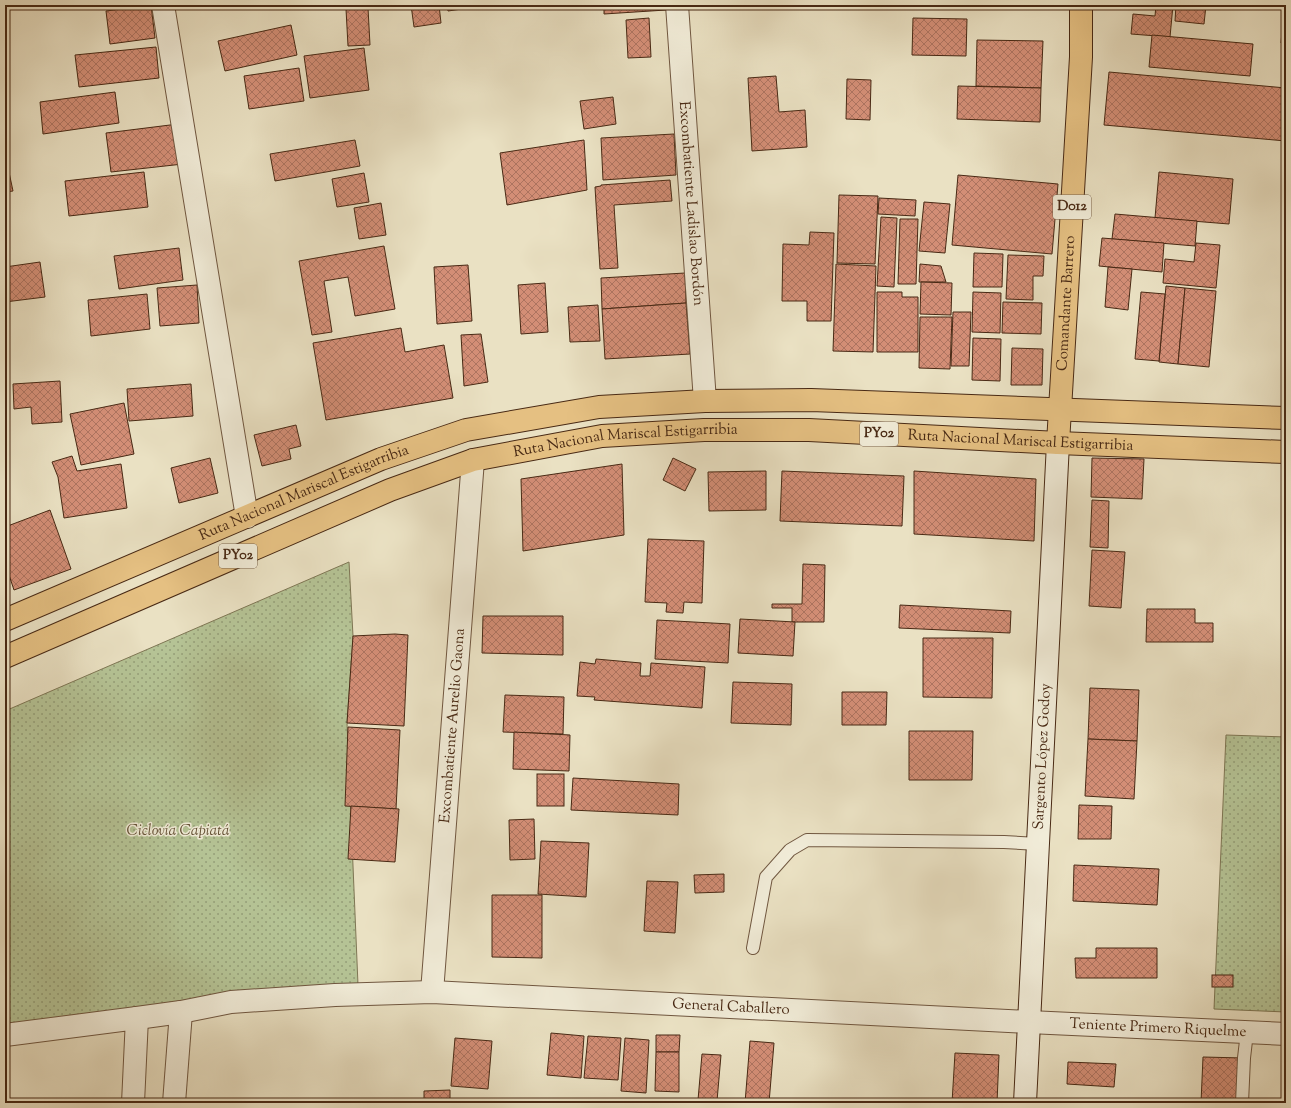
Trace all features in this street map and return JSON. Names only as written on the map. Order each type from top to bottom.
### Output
[{"type":"main road","name":"Comandante Barrero","points":[[1059,409],[1081,57],[1081,5]]},
{"type":"main road","name":"Ruta Nacional Mariscal Estigarribia","points":[[5,620],[382,459],[466,430],[599,407],[705,401],[811,400],[1286,418]]},
{"type":"main road","name":"Sargento López Godoy","points":[[1058,443],[1059,409]]},
{"type":"main road","name":"Ruta Nacional Mariscal Estigarribia","points":[[5,657],[390,490],[473,460],[602,436],[704,430],[809,430],[1058,443],[1286,452]]},
{"type":"street","points":[[164,5],[247,517]]},
{"type":"street","name":"Excombatiente Ladislao Bordón","points":[[677,5],[705,401]]},
{"type":"street","name":"Sargento López Godoy","points":[[1025,1103],[1058,443]]},
{"type":"street","name":"Excombatiente Aurelio Gaona","points":[[432,992],[473,460]]},
{"type":"street","name":"General Caballero","points":[[5,1035],[181,1012],[231,1002],[335,995],[432,992],[1029,1022]]},
{"type":"street","points":[[174,1103],[181,1012]]},
{"type":"street","points":[[133,1103],[137,1018]]},
{"type":"street","name":"Teniente Primero Riquelme","points":[[1029,1022],[1286,1034]]},
{"type":"lane","points":[[753,948],[766,876],[790,850],[807,840],[1004,842],[1038,844]]},
{"type":"lane","points":[[1242,1103],[1247,1032]]},
{"type":"green space","name":"Ciclovía Capiatá","points":[[349,562],[353,636],[347,723],[358,985],[5,1027],[5,711]]},
{"type":"green space","points":[[1226,735],[1286,737],[1286,1012],[1214,1009]]},
{"type":"building","points":[[151,5],[155,38],[110,44],[106,11]]},
{"type":"building","points":[[411,5],[439,5],[441,23],[414,27]]},
{"type":"building","points":[[447,5],[489,5],[448,11]]},
{"type":"building","points":[[604,5],[666,5],[666,10],[604,14]]},
{"type":"building","points":[[1156,5],[1173,5],[1170,37],[1131,34],[1133,14],[1155,16]]},
{"type":"building","points":[[1176,5],[1206,5],[1204,24],[1175,21]]},
{"type":"building","points":[[368,8],[370,45],[348,46],[346,9]]},
{"type":"building","points":[[649,18],[651,57],[628,58],[626,20]]},
{"type":"building","points":[[913,18],[967,19],[966,56],[912,55]]},
{"type":"building","points":[[1283,20],[1286,20],[1286,44],[1281,43]]},
{"type":"building","points":[[291,25],[297,55],[225,71],[218,41]]},
{"type":"building","points":[[5,27],[9,84],[5,85]]},
{"type":"building","points":[[1152,35],[1253,44],[1250,76],[1149,67]]},
{"type":"building","points":[[977,40],[1043,41],[1041,88],[976,86]]},
{"type":"building","points":[[156,47],[159,78],[79,87],[75,55]]},
{"type":"building","points":[[364,48],[369,90],[310,98],[304,56]]},
{"type":"building","points":[[299,68],[304,101],[249,109],[244,76]]},
{"type":"building","points":[[1109,72],[1286,88],[1286,141],[1104,125]]},
{"type":"building","points":[[776,76],[779,112],[805,110],[807,147],[752,151],[748,78]]},
{"type":"building","points":[[847,79],[871,80],[870,120],[846,119]]},
{"type":"building","points":[[958,86],[1041,88],[1040,122],[957,119]]},
{"type":"building","points":[[115,92],[119,123],[43,134],[40,102]]},
{"type":"building","points":[[613,97],[616,124],[584,129],[580,101]]},
{"type":"building","points":[[178,124],[183,164],[111,172],[106,133]]},
{"type":"building","points":[[674,134],[676,175],[603,180],[601,138]]},
{"type":"building","points":[[355,140],[360,166],[275,181],[270,154]]},
{"type":"building","points":[[584,140],[587,190],[507,205],[500,153]]},
{"type":"building","points":[[5,158],[13,191],[5,192]]},
{"type":"building","points":[[144,172],[148,207],[69,216],[65,181]]},
{"type":"building","points":[[1159,172],[1233,179],[1229,224],[1155,218]]},
{"type":"building","points":[[364,173],[369,202],[337,207],[332,179]]},
{"type":"building","points":[[958,175],[1058,184],[1052,254],[952,245]]},
{"type":"building","points":[[670,180],[672,201],[614,205],[618,268],[600,269],[595,187],[601,185]]},
{"type":"building","points":[[839,195],[878,196],[875,264],[837,263]]},
{"type":"building","points":[[879,198],[916,200],[915,216],[878,214]]},
{"type":"building","points":[[924,202],[950,204],[945,253],[919,251]]},
{"type":"building","points":[[381,203],[386,235],[359,239],[354,208]]},
{"type":"building","points":[[1115,214],[1197,221],[1195,246],[1112,239]]},
{"type":"building","points":[[881,217],[897,218],[894,287],[877,286]]},
{"type":"building","points":[[900,219],[918,219],[916,284],[898,284]]},
{"type":"building","points":[[810,232],[834,233],[831,321],[807,321],[807,301],[782,301],[783,244],[809,245]]},
{"type":"building","points":[[1102,238],[1164,243],[1162,272],[1099,266]]},
{"type":"building","points":[[1196,243],[1220,245],[1216,288],[1163,283],[1165,259],[1194,262]]},
{"type":"building","points":[[384,246],[395,309],[355,316],[348,277],[324,281],[332,332],[312,335],[299,261]]},
{"type":"building","points":[[179,248],[183,280],[119,289],[114,256]]},
{"type":"building","points":[[974,253],[1003,254],[1002,287],[973,287]]},
{"type":"building","points":[[1008,255],[1044,256],[1043,276],[1033,276],[1033,300],[1006,299]]},
{"type":"building","points":[[40,262],[45,297],[5,302],[5,267]]},
{"type":"building","points":[[836,264],[876,266],[873,352],[833,351]]},
{"type":"building","points":[[920,264],[941,266],[946,282],[919,282]]},
{"type":"building","points":[[468,265],[472,321],[437,324],[434,267]]},
{"type":"building","points":[[1108,267],[1132,269],[1128,310],[1105,307]]},
{"type":"building","points":[[685,273],[686,303],[602,309],[601,278]]},
{"type":"building","points":[[921,282],[952,283],[951,315],[920,314]]},
{"type":"building","points":[[545,283],[548,332],[521,334],[518,285]]},
{"type":"building","points":[[197,285],[199,323],[160,326],[157,288]]},
{"type":"building","points":[[1166,286],[1185,288],[1178,364],[1159,362]]},
{"type":"building","points":[[1185,288],[1216,291],[1209,367],[1178,364]]},
{"type":"building","points":[[877,292],[902,292],[902,297],[918,297],[918,352],[877,352]]},
{"type":"building","points":[[973,292],[1001,293],[1000,333],[972,332]]},
{"type":"building","points":[[1141,292],[1165,294],[1159,361],[1135,359]]},
{"type":"building","points":[[147,294],[150,329],[91,336],[88,300]]},
{"type":"building","points":[[1003,302],[1042,303],[1041,334],[1002,333]]},
{"type":"building","points":[[686,303],[690,354],[605,359],[602,309]]},
{"type":"building","points":[[598,305],[600,341],[570,342],[568,307]]},
{"type":"building","points":[[953,312],[971,312],[969,366],[951,366]]},
{"type":"building","points":[[920,317],[952,317],[950,369],[919,368]]},
{"type":"building","points":[[401,328],[405,352],[444,345],[453,398],[326,420],[313,343]]},
{"type":"building","points":[[481,334],[488,382],[464,386],[461,335]]},
{"type":"building","points":[[973,338],[1001,339],[1000,381],[972,380]]},
{"type":"building","points":[[1012,348],[1043,349],[1042,385],[1011,385]]},
{"type":"building","points":[[60,381],[62,422],[32,424],[31,407],[14,409],[13,384]]},
{"type":"building","points":[[191,384],[193,416],[129,421],[127,389]]},
{"type":"building","points":[[124,403],[134,454],[81,465],[70,414]]},
{"type":"building","points":[[296,425],[301,446],[289,449],[291,459],[262,466],[254,435]]},
{"type":"building","points":[[72,456],[77,471],[121,464],[127,508],[64,518],[58,477],[52,462]]},
{"type":"building","points":[[210,458],[218,493],[179,503],[171,468]]},
{"type":"building","points":[[673,458],[696,469],[685,491],[663,480]]},
{"type":"building","points":[[1092,458],[1144,459],[1142,499],[1091,497]]},
{"type":"building","points":[[622,464],[624,535],[523,551],[521,479]]},
{"type":"building","points":[[766,471],[766,510],[709,511],[708,472]]},
{"type":"building","points":[[782,471],[904,476],[902,526],[780,521]]},
{"type":"building","points":[[914,471],[1036,479],[1034,541],[914,534]]},
{"type":"building","points":[[1092,500],[1109,501],[1108,548],[1090,547]]},
{"type":"building","points":[[50,510],[71,569],[14,590],[5,563],[5,527]]},
{"type":"building","points":[[648,539],[704,541],[702,603],[684,602],[683,613],[666,612],[667,603],[645,602]]},
{"type":"building","points":[[1092,550],[1125,552],[1121,608],[1089,606]]},
{"type":"building","points":[[803,564],[825,565],[824,622],[792,622],[792,608],[772,608],[772,604],[802,604]]},
{"type":"building","points":[[900,605],[1011,611],[1010,633],[899,628]]},
{"type":"building","points":[[1147,609],[1195,609],[1195,623],[1213,623],[1213,642],[1146,642]]},
{"type":"building","points":[[483,616],[563,616],[563,655],[482,653]]},
{"type":"building","points":[[740,619],[795,622],[793,656],[738,653]]},
{"type":"building","points":[[657,620],[730,624],[728,663],[655,659]]},
{"type":"building","points":[[395,634],[408,635],[404,726],[347,723],[353,636]]},
{"type":"building","points":[[923,638],[993,638],[992,698],[923,697]]},
{"type":"building","points":[[596,659],[641,663],[640,676],[650,676],[651,663],[705,667],[702,708],[594,700],[595,697],[577,696],[580,662],[595,664]]},
{"type":"building","points":[[733,682],[792,684],[791,725],[731,723]]},
{"type":"building","points":[[1090,688],[1139,690],[1137,741],[1088,739]]},
{"type":"building","points":[[842,692],[887,692],[886,725],[842,725]]},
{"type":"building","points":[[505,695],[564,697],[563,734],[503,732]]},
{"type":"building","points":[[348,727],[400,730],[396,809],[345,806]]},
{"type":"building","points":[[909,731],[973,731],[972,780],[909,780]]},
{"type":"building","points":[[514,732],[570,735],[569,771],[513,769]]},
{"type":"building","points":[[1088,739],[1137,741],[1134,799],[1085,796]]},
{"type":"building","points":[[537,774],[564,774],[564,806],[537,806]]},
{"type":"building","points":[[573,778],[679,784],[678,815],[571,810]]},
{"type":"building","points":[[1079,805],[1112,806],[1111,839],[1078,839]]},
{"type":"building","points":[[351,806],[399,809],[395,862],[348,859]]},
{"type":"building","points":[[534,819],[535,859],[510,860],[509,820]]},
{"type":"building","points":[[541,841],[589,843],[586,897],[538,894]]},
{"type":"building","points":[[1074,865],[1159,869],[1157,905],[1073,901]]},
{"type":"building","points":[[724,874],[724,892],[695,893],[694,875]]},
{"type":"building","points":[[647,881],[678,882],[675,933],[644,931]]},
{"type":"building","points":[[492,895],[542,895],[542,958],[492,957]]},
{"type":"building","points":[[1096,948],[1157,948],[1157,978],[1076,978],[1075,958],[1096,958]]},
{"type":"building","points":[[1212,975],[1233,975],[1233,987],[1212,987]]},
{"type":"building","points":[[551,1033],[584,1036],[581,1078],[547,1075]]},
{"type":"building","points":[[656,1035],[680,1035],[679,1052],[656,1052]]},
{"type":"building","points":[[588,1036],[621,1038],[618,1080],[584,1078]]},
{"type":"building","points":[[455,1038],[492,1041],[488,1089],[451,1086]]},
{"type":"building","points":[[625,1038],[649,1040],[646,1093],[621,1091]]},
{"type":"building","points":[[750,1041],[774,1043],[769,1103],[745,1103]]},
{"type":"building","points":[[656,1052],[679,1052],[679,1092],[655,1091]]},
{"type":"building","points":[[955,1053],[999,1055],[997,1103],[952,1103]]},
{"type":"building","points":[[702,1054],[721,1055],[717,1101],[698,1100]]},
{"type":"building","points":[[1203,1057],[1243,1058],[1241,1103],[1201,1103]]},
{"type":"building","points":[[1068,1062],[1116,1064],[1114,1087],[1067,1084]]},
{"type":"building","points":[[1283,1084],[1286,1084],[1286,1103],[1282,1103]]},
{"type":"building","points":[[450,1090],[450,1103],[424,1103],[424,1091]]}]
